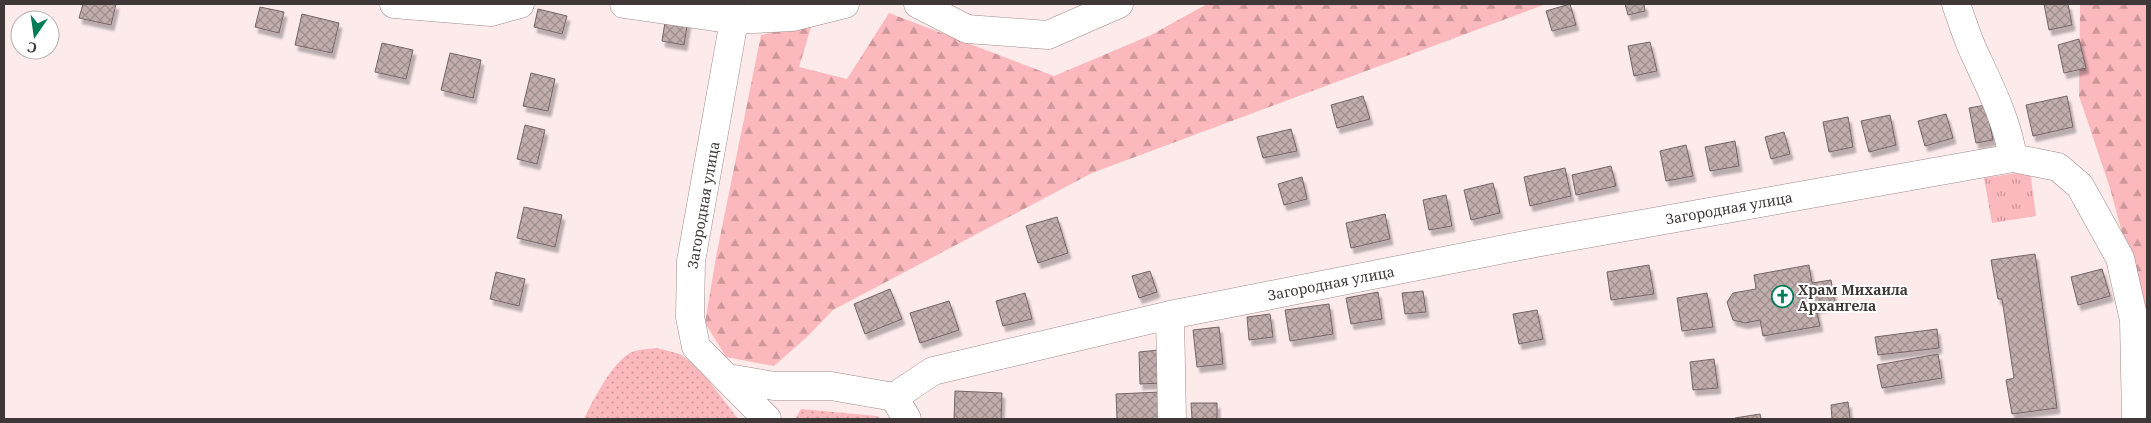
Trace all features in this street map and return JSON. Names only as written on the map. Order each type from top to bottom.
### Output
[{"type":"street","points":[[394,4],[491,12],[520,4]]},
{"type":"street","points":[[624,4],[793,17],[845,4]]},
{"type":"street","points":[[918,4],[966,29],[1048,35],[1119,4]]},
{"type":"street","points":[[1956,4],[1971,46],[1993,93],[2013,158]]},
{"type":"street","name":"Загородная улица","points":[[736,12],[691,271],[690,317],[696,347],[728,378],[774,386],[831,386],[901,408],[933,371],[1170,315],[1535,243],[2013,158],[2058,167],[2080,186],[2120,258],[2134,320],[2136,419]]},
{"type":"street","points":[[1170,315],[1172,419]]},
{"type":"street","points":[[728,378],[767,419]]},
{"type":"green space","points":[[1207,4],[1546,4],[1092,173],[833,310],[808,336],[774,366],[726,357],[705,323],[716,257],[761,35],[812,24],[799,67],[847,79],[889,13],[1054,76],[1151,35]]},
{"type":"green space","points":[[2080,4],[2147,4],[2147,326],[2110,188],[2079,96]]},
{"type":"green space","points":[[2030,171],[2036,216],[1992,223],[1984,178]]},
{"type":"green space","points":[[657,348],[680,354],[701,370],[738,419],[584,419],[610,373],[623,358],[636,351]]},
{"type":"green space","points":[[801,409],[877,416],[880,419],[795,419]]},
{"type":"building","points":[[83,4],[116,4],[111,25],[79,18]]},
{"type":"building","points":[[1570,4],[1576,25],[1552,31],[1546,11]]},
{"type":"building","points":[[1625,4],[1644,4],[1645,11],[1628,15]]},
{"type":"building","points":[[2044,4],[2068,4],[2072,25],[2049,30]]},
{"type":"building","points":[[260,7],[284,12],[279,33],[255,27]]},
{"type":"building","points":[[538,9],[567,16],[562,34],[534,27]]},
{"type":"building","points":[[302,14],[339,23],[332,53],[295,45]]},
{"type":"building","points":[[666,16],[688,20],[684,45],[662,41]]},
{"type":"building","points":[[2079,39],[2086,68],[2064,73],[2058,45]]},
{"type":"building","points":[[1650,42],[1657,71],[1634,76],[1628,46]]},
{"type":"building","points":[[382,43],[413,50],[406,79],[375,72]]},
{"type":"building","points":[[450,53],[481,60],[473,98],[441,90]]},
{"type":"building","points":[[531,73],[555,79],[548,111],[523,106]]},
{"type":"building","points":[[1363,96],[1370,119],[1337,128],[1331,105]]},
{"type":"building","points":[[2067,96],[2073,127],[2033,136],[2026,105]]},
{"type":"building","points":[[1986,105],[1993,140],[1976,143],[1969,108]]},
{"type":"building","points":[[1946,114],[1953,138],[1925,146],[1918,121]]},
{"type":"building","points":[[1890,115],[1896,145],[1869,152],[1861,121]]},
{"type":"building","points":[[1848,117],[1853,147],[1829,152],[1823,122]]},
{"type":"building","points":[[525,125],[545,130],[537,164],[517,159]]},
{"type":"building","points":[[1291,129],[1297,151],[1263,158],[1257,137]]},
{"type":"building","points":[[1784,132],[1790,154],[1771,159],[1765,137]]},
{"type":"building","points":[[1735,141],[1739,166],[1710,171],[1705,147]]},
{"type":"building","points":[[1686,145],[1693,176],[1666,181],[1660,151]]},
{"type":"building","points":[[1611,166],[1616,186],[1576,195],[1572,175]]},
{"type":"building","points":[[1565,168],[1571,196],[1530,206],[1524,177]]},
{"type":"building","points":[[1302,177],[1307,199],[1284,205],[1278,184]]},
{"type":"building","points":[[1493,183],[1500,213],[1471,220],[1464,190]]},
{"type":"building","points":[[1446,195],[1452,226],[1429,230],[1423,200]]},
{"type":"building","points":[[524,207],[562,215],[555,247],[517,238]]},
{"type":"building","points":[[1385,214],[1390,239],[1351,248],[1346,223]]},
{"type":"building","points":[[1057,217],[1068,253],[1038,263],[1026,226]]},
{"type":"building","points":[[2035,254],[2057,408],[2012,414],[2006,380],[2014,378],[2002,299],[1998,299],[1991,260]]},
{"type":"building","points":[[1649,265],[1654,294],[1611,300],[1607,272]]},
{"type":"building","name":"Храм Михаила Архангела","points":[[1809,265],[1812,283],[1831,280],[1835,304],[1816,308],[1820,326],[1763,336],[1760,320],[1745,323],[1733,320],[1727,302],[1733,293],[1756,289],[1754,275]]},
{"type":"building","points":[[2102,269],[2110,296],[2078,305],[2071,277]]},
{"type":"building","points":[[1150,271],[1157,292],[1139,298],[1132,276]]},
{"type":"building","points":[[496,272],[525,279],[519,306],[490,299]]},
{"type":"building","points":[[890,289],[902,319],[865,334],[854,304]]},
{"type":"building","points":[[1423,291],[1426,312],[1405,314],[1402,293]]},
{"type":"building","points":[[1378,292],[1382,319],[1351,324],[1346,298]]},
{"type":"building","points":[[1025,293],[1032,319],[1003,326],[996,301]]},
{"type":"building","points":[[1707,293],[1713,327],[1682,331],[1677,298]]},
{"type":"building","points":[[949,301],[959,330],[920,343],[910,313]]},
{"type":"building","points":[[1329,304],[1333,334],[1290,341],[1285,310]]},
{"type":"building","points":[[1537,310],[1543,339],[1519,344],[1513,314]]},
{"type":"building","points":[[1270,314],[1273,337],[1249,340],[1247,317]]},
{"type":"building","points":[[1219,327],[1223,364],[1197,367],[1193,330]]},
{"type":"building","points":[[1937,329],[1939,348],[1878,355],[1875,337]]},
{"type":"building","points":[[1159,350],[1161,383],[1140,384],[1139,352]]},
{"type":"building","points":[[1938,354],[1942,378],[1882,388],[1877,365]]},
{"type":"building","points":[[1714,359],[1718,388],[1693,390],[1690,362]]},
{"type":"building","points":[[955,391],[1002,393],[1001,419],[954,419]]},
{"type":"building","points":[[1160,392],[1161,419],[1117,419],[1116,394]]},
{"type":"building","points":[[1848,402],[1850,419],[1832,419],[1831,405]]},
{"type":"building","points":[[1191,403],[1217,403],[1217,419],[1192,419]]},
{"type":"building","points":[[1760,414],[1761,419],[1735,419],[1735,418]]},
{"type":"place","name":"Храм Михаила Архангела","points":[[1782,297]]}]
